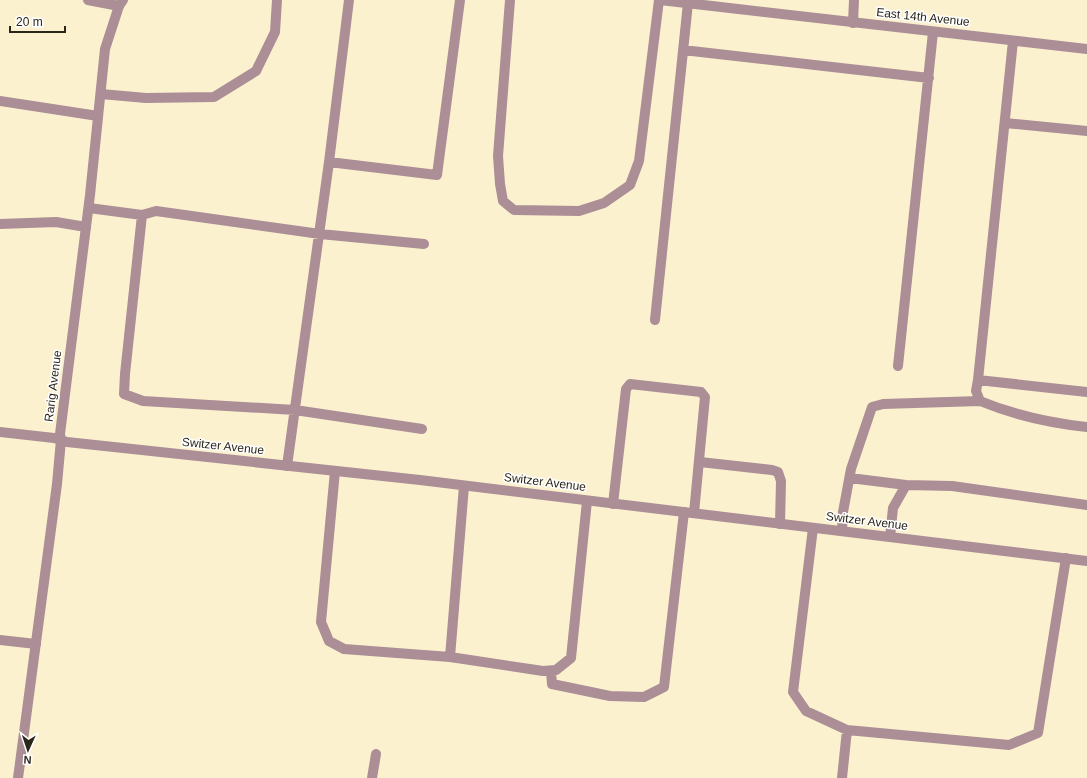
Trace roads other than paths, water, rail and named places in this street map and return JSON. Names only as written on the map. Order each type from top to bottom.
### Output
[{"type":"street","points":[[88,0],[121,3]]},
{"type":"street","points":[[101,94],[146,98],[214,97],[256,71],[274,32],[277,0]]},
{"type":"street","points":[[287,466],[320,234],[349,0]]},
{"type":"street","points":[[329,162],[437,175],[460,0]]},
{"type":"street","points":[[510,0],[498,156],[503,201],[514,210],[579,210],[604,203],[630,185],[639,161],[660,0]]},
{"type":"street","name":"East 14th Avenue","points":[[660,0],[1087,49]]},
{"type":"street","points":[[853,23],[854,0]]},
{"type":"street","name":"Rarig Avenue","points":[[18,778],[57,484],[61,440],[60,434],[89,208],[105,49],[121,3]]},
{"type":"street","points":[[655,320],[688,3]]},
{"type":"street","points":[[898,366],[934,32]]},
{"type":"street","points":[[980,401],[976,391],[1013,41]]},
{"type":"street","points":[[683,50],[929,78]]},
{"type":"street","points":[[0,101],[98,116]]},
{"type":"street","points":[[1005,123],[1087,131]]},
{"type":"street","points":[[89,208],[142,215],[156,211],[320,234],[424,244]]},
{"type":"street","points":[[142,215],[124,394],[143,401],[295,410],[422,428]]},
{"type":"street","points":[[0,224],[56,222],[86,227]]},
{"type":"street","points":[[978,380],[1087,392]]},
{"type":"street","points":[[551,671],[552,684],[610,696],[644,697],[664,688],[689,513],[700,462],[705,397],[701,392],[630,384],[626,389],[613,504]]},
{"type":"street","points":[[842,531],[843,512],[850,478],[872,407],[884,404],[980,401],[1001,409],[1038,419],[1063,424],[1087,426]]},
{"type":"street","name":"Switzer Avenue","points":[[0,432],[54,438],[67,442],[587,500],[1087,561]]},
{"type":"street","points":[[700,462],[772,470],[778,472],[781,481],[780,524]]},
{"type":"street","points":[[335,471],[321,622],[329,641],[344,649],[450,657],[543,671],[556,670],[571,658],[587,500]]},
{"type":"street","points":[[850,478],[906,485],[952,486],[1087,505]]},
{"type":"street","points":[[890,537],[893,508],[906,485]]},
{"type":"street","points":[[450,657],[464,486]]},
{"type":"street","points":[[813,528],[793,692],[806,711],[847,730],[1009,745],[1038,733],[1066,558]]},
{"type":"street","points":[[0,640],[36,644]]},
{"type":"street","points":[[842,778],[847,730]]},
{"type":"street","points":[[372,778],[376,754]]}]
